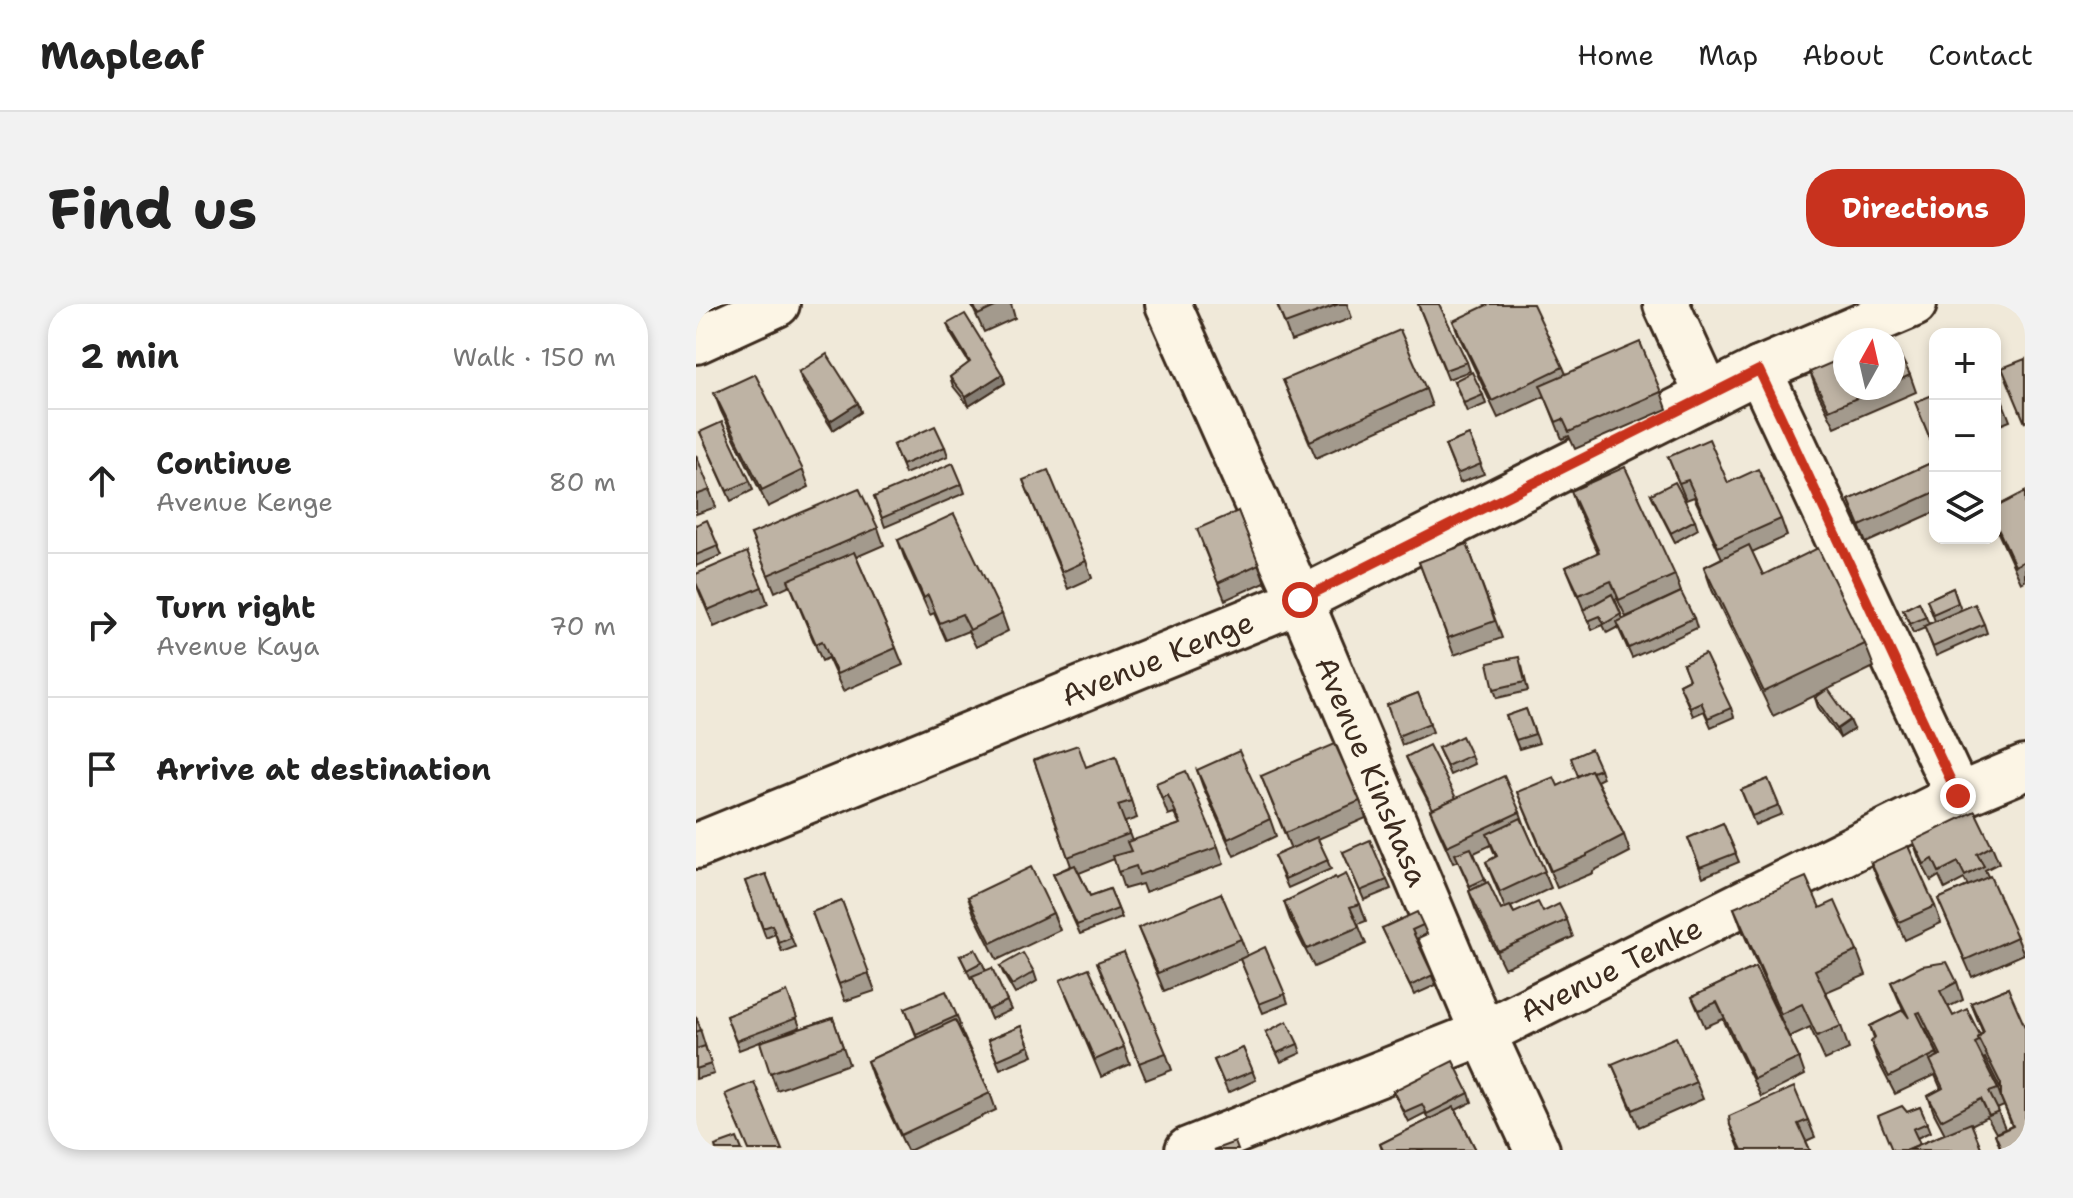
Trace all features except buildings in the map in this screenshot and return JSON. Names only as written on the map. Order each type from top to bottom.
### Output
[{"type":"street","points":[[696,341],[777,304]]},
{"type":"street","name":"Avenue Kinshasa","points":[[1168,304],[1300,600],[1483,1033],[1537,1150]]},
{"type":"street","points":[[1666,304],[1708,396]]},
{"type":"street","name":"Avenue Kenge","points":[[696,846],[1300,600],[1759,370],[1914,304]]},
{"type":"street","points":[[1759,370],[1958,796]]},
{"type":"street","name":"Avenue Tenke","points":[[1188,1150],[1483,1033],[1958,796],[2023,775]]},
{"type":"route","points":[[1300,600],[1759,370],[1958,796]]}]
